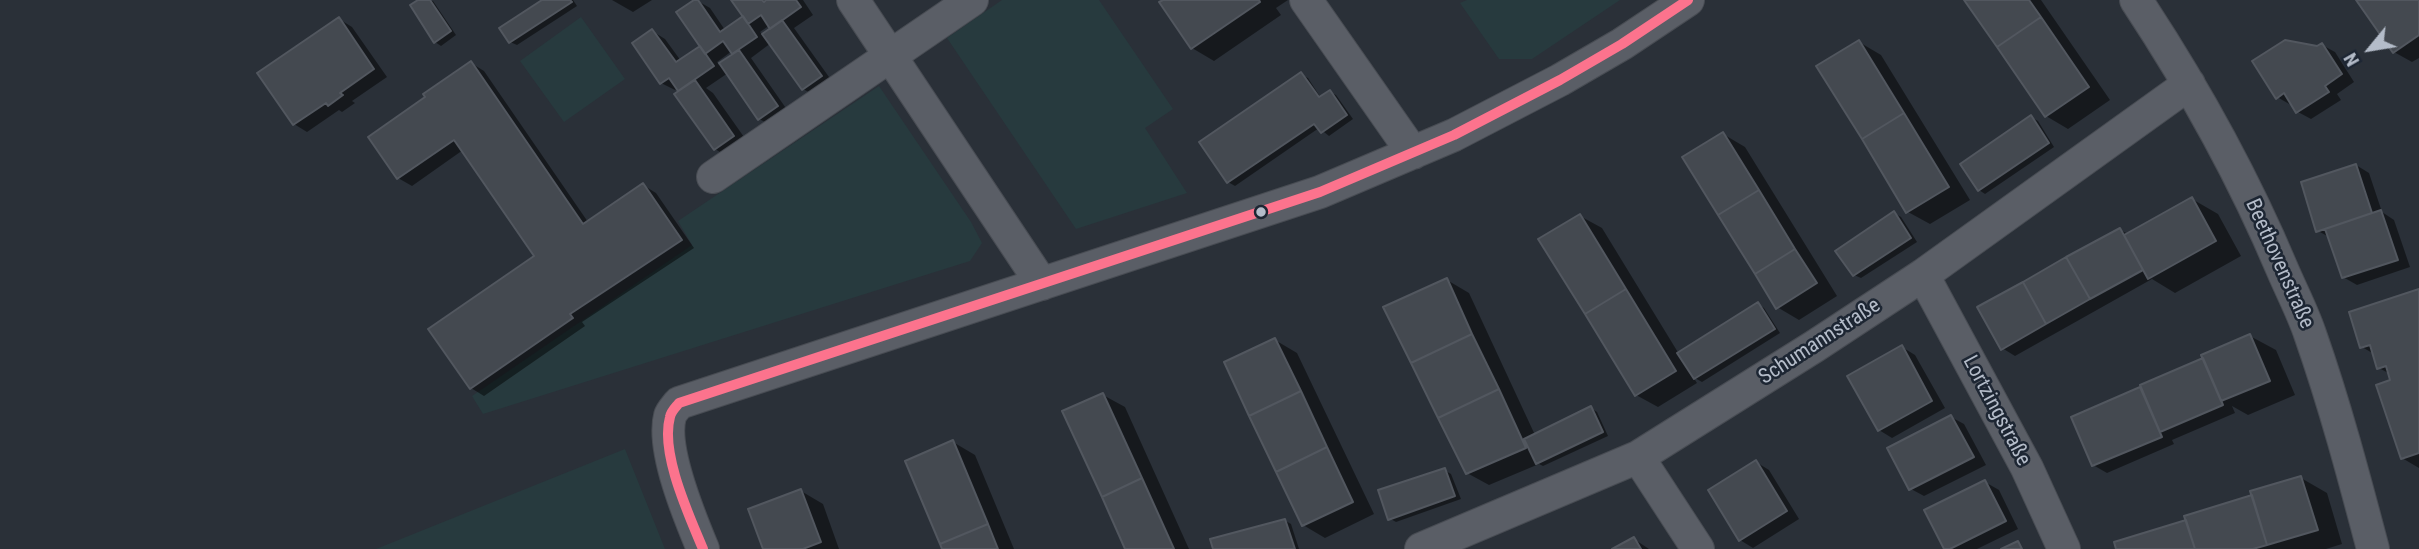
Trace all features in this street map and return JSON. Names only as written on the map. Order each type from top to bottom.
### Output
[{"type":"street","points":[[853,0],[1042,284]]},
{"type":"street","points":[[713,177],[972,0]]},
{"type":"street","points":[[1306,0],[1413,153]]},
{"type":"street","points":[[703,549],[688,514],[667,441],[670,415],[678,403],[1320,192],[1454,135],[1560,80],[1622,44],[1688,0]]},
{"type":"street","name":"Beethovenstraße","points":[[2136,0],[2189,84],[2241,178],[2310,332],[2341,428],[2373,549]]},
{"type":"street","name":"Schumannstraße","points":[[1421,549],[1638,457],[1923,275],[2189,84]]},
{"type":"street","name":"Lortzingstraße","points":[[1923,275],[2027,468],[2064,549]]},
{"type":"street","points":[[1638,457],[1698,549]]},
{"type":"green space","points":[[1002,0],[1099,0],[1173,109],[1145,128],[1187,193],[1076,229],[947,38]]},
{"type":"green space","points":[[1467,0],[1620,0],[1532,59],[1499,59],[1460,3]]},
{"type":"green space","points":[[581,17],[625,79],[564,122],[520,61]]},
{"type":"green space","points":[[879,86],[971,222],[982,243],[970,261],[483,414],[472,396],[692,245],[678,221]]},
{"type":"green space","points":[[625,449],[665,549],[376,549]]},
{"type":"building","points":[[418,0],[430,0],[451,31],[434,43],[410,5]]},
{"type":"building","points":[[542,0],[572,2],[509,43],[499,28]]},
{"type":"building","points":[[698,0],[720,32],[743,16],[757,37],[732,54],[723,41],[705,54],[676,12]]},
{"type":"building","points":[[731,0],[796,0],[801,7],[770,29],[761,15],[748,24]]},
{"type":"building","points":[[1964,0],[2029,0],[2041,17],[1997,47]]},
{"type":"building","points":[[2356,0],[2419,0],[2419,35],[2393,53]]},
{"type":"building","points":[[1159,2],[1260,2],[1191,49]]},
{"type":"building","points":[[339,17],[374,69],[340,93],[343,95],[328,106],[326,103],[293,125],[257,73]]},
{"type":"building","points":[[2041,17],[2089,87],[2045,117],[1997,47]]},
{"type":"building","points":[[782,20],[822,76],[802,90],[762,34]]},
{"type":"building","points":[[652,29],[676,62],[700,46],[714,66],[678,91],[669,78],[660,84],[632,43]]},
{"type":"building","points":[[1859,40],[1904,113],[1862,139],[1816,66]]},
{"type":"building","points":[[2285,40],[2317,46],[2322,43],[2342,74],[2325,86],[2329,92],[2296,113],[2284,93],[2276,99],[2252,61]]},
{"type":"building","points":[[739,50],[778,106],[758,120],[719,63]]},
{"type":"building","points":[[471,61],[583,224],[643,183],[682,240],[570,314],[573,318],[470,389],[428,329],[534,256],[454,140],[397,179],[368,137]]},
{"type":"building","points":[[1301,72],[1319,97],[1330,90],[1347,115],[1321,133],[1314,124],[1227,183],[1199,142]]},
{"type":"building","points":[[695,80],[734,136],[714,150],[674,94]]},
{"type":"building","points":[[1904,113],[1949,187],[1906,213],[1862,139]]},
{"type":"building","points":[[2031,115],[2049,143],[1978,191],[1960,164]]},
{"type":"building","points":[[1723,132],[1759,190],[1718,215],[1682,157]]},
{"type":"building","points":[[2356,164],[2372,213],[2316,232],[2301,182]]},
{"type":"building","points":[[1759,190],[1795,249],[1755,274],[1718,215]]},
{"type":"building","points":[[2192,197],[2216,241],[2148,279],[2124,235]]},
{"type":"building","points":[[2381,210],[2398,260],[2342,278],[2325,229]]},
{"type":"building","points":[[1894,211],[1911,238],[1853,276],[1835,251]]},
{"type":"building","points":[[1580,214],[1626,289],[1585,314],[1538,239]]},
{"type":"building","points":[[2120,228],[2143,270],[2090,299],[2066,257]]},
{"type":"building","points":[[1795,249],[1817,283],[1776,309],[1755,274]]},
{"type":"building","points":[[2066,257],[2090,299],[2046,324],[2023,282]]},
{"type":"building","points":[[1447,278],[1472,334],[1411,363],[1383,307]]},
{"type":"building","points":[[2023,282],[2046,324],[2001,350],[1977,307]]},
{"type":"building","points":[[1626,289],[1676,371],[1635,396],[1585,314]]},
{"type":"building","points":[[2419,289],[2419,453],[2401,459],[2376,385],[2390,380],[2386,366],[2377,369],[2370,345],[2360,348],[2349,312]]},
{"type":"building","points":[[1758,302],[1775,329],[1694,379],[1677,353]]},
{"type":"building","points":[[1472,334],[1499,389],[1438,418],[1411,363]]},
{"type":"building","points":[[2250,334],[2270,381],[2221,401],[2201,355]]},
{"type":"building","points":[[1275,338],[1301,391],[1249,416],[1224,362]]},
{"type":"building","points":[[1902,345],[1932,401],[1878,431],[1847,376]]},
{"type":"building","points":[[2203,358],[2223,405],[2160,432],[2140,385]]},
{"type":"building","points":[[2140,387],[2162,437],[2092,466],[2071,417]]},
{"type":"building","points":[[1499,389],[1526,448],[1466,474],[1438,418]]},
{"type":"building","points":[[1301,391],[1327,447],[1276,472],[1249,416]]},
{"type":"building","points":[[1103,393],[1142,478],[1102,497],[1062,411]]},
{"type":"building","points":[[1591,406],[1603,432],[1536,464],[1524,439]]},
{"type":"building","points":[[1951,415],[1974,457],[1909,490],[1887,448]]},
{"type":"building","points":[[953,440],[988,524],[940,544],[905,461]]},
{"type":"building","points":[[1327,447],[1353,502],[1302,526],[1276,472]]},
{"type":"building","points":[[1756,460],[1787,511],[1739,541],[1708,490]]},
{"type":"building","points":[[1445,468],[1455,496],[1388,520],[1378,490]]},
{"type":"building","points":[[2301,476],[2318,530],[2267,545],[2250,491]]},
{"type":"building","points":[[1142,478],[1174,549],[1125,549],[1102,497]]},
{"type":"building","points":[[1985,480],[2006,521],[1950,549],[1944,549],[1924,510]]},
{"type":"building","points":[[801,489],[821,542],[803,549],[763,549],[748,509]]},
{"type":"building","points":[[2252,495],[2267,545],[2253,549],[2195,549],[2184,516]]},
{"type":"building","points":[[1285,519],[1295,549],[1213,549],[1210,539]]},
{"type":"building","points":[[2186,520],[2195,549],[2116,549],[2114,542]]},
{"type":"building","points":[[988,524],[998,549],[942,549],[940,544]]},
{"type":"building","points":[[1634,537],[1641,549],[1612,549]]},
{"type":"building","points":[[2018,541],[2022,549],[2001,549]]},
{"type":"transit line","points":[[703,549],[678,484],[669,448],[670,417],[679,403],[1320,192],[1454,135],[1560,80],[1622,44],[1688,0]]}]
